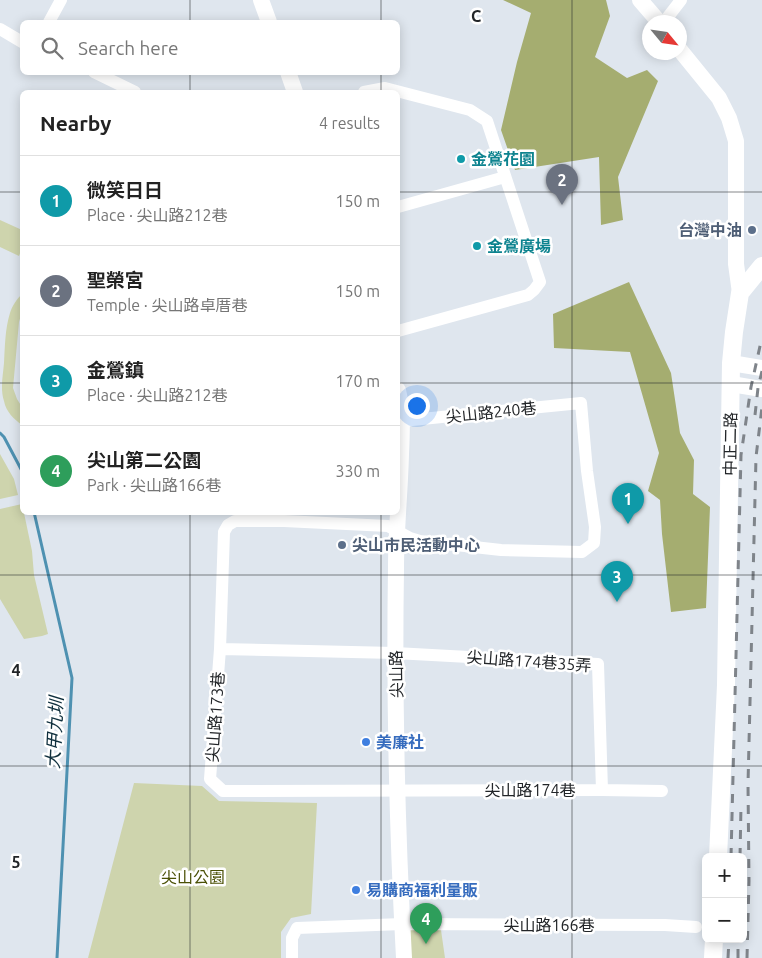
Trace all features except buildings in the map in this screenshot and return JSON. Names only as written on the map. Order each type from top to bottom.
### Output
[{"type":"main road","points":[[740,292],[762,266]]},
{"type":"main road","name":"中正二路","points":[[718,853],[726,685],[731,363],[740,292]]},
{"type":"main road","points":[[713,958],[714,943]]},
{"type":"street","points":[[50,20],[61,0]]},
{"type":"street","points":[[261,0],[268,20]]},
{"type":"street","points":[[640,0],[653,15]]},
{"type":"street","points":[[669,15],[681,0]]},
{"type":"street","points":[[0,30],[20,41]]},
{"type":"street","name":"中正二路","points":[[687,59],[719,98],[729,118],[736,142],[736,264],[740,292]]},
{"type":"street","points":[[100,75],[131,90]]},
{"type":"street","points":[[289,75],[294,90]]},
{"type":"street","points":[[374,90],[385,88],[393,90]]},
{"type":"street","points":[[400,92],[470,110],[486,121],[540,282],[528,295],[400,330]]},
{"type":"street","points":[[400,206],[505,177]]},
{"type":"street","points":[[731,363],[762,368]]},
{"type":"street","points":[[731,384],[762,389]]},
{"type":"street","name":"尖山路240巷","points":[[398,532],[420,541],[501,550],[582,552],[594,543],[595,527],[580,403],[402,420]]},
{"type":"street","name":"尖山路","points":[[400,405],[402,420],[400,497]]},
{"type":"street","name":"尖山路","points":[[399,515],[396,544],[395,652],[404,958]]},
{"type":"street","name":"尖山路173巷","points":[[398,532],[388,526],[294,522],[235,521],[228,525],[224,532],[220,649],[210,779],[223,790],[398,791]]},
{"type":"street","points":[[220,649],[395,652]]},
{"type":"street","name":"尖山路174巷35弄","points":[[395,652],[598,664],[602,790]]},
{"type":"street","name":"尖山路174巷","points":[[398,791],[662,791]]},
{"type":"street","name":"尖山路166巷","points":[[292,958],[292,938],[297,928],[402,924],[665,925],[696,927]]},
{"type":"green space","points":[[503,0],[606,0],[610,16],[595,57],[627,78],[647,70],[658,81],[618,177],[623,220],[601,225],[599,157],[515,170],[501,130],[531,13]]},
{"type":"green space","points":[[0,220],[20,229],[19,256],[0,247]]},
{"type":"green space","points":[[629,282],[671,373],[680,433],[694,460],[693,494],[710,507],[706,608],[671,612],[660,500],[648,491],[659,453],[630,352],[554,348],[553,314]]},
{"type":"green space","points":[[20,296],[20,319],[13,388],[20,404],[20,423],[8,412],[2,387],[8,319]]},
{"type":"green space","points":[[0,454],[14,479],[18,495],[0,499]]},
{"type":"green space","points":[[20,504],[20,515],[24,515],[32,551],[34,575],[48,634],[24,639],[0,599],[0,509]]},
{"type":"green space","name":"尖山公園","points":[[134,783],[202,786],[219,801],[317,803],[311,914],[291,918],[281,932],[281,958],[88,958]]},
{"type":"green space","points":[[408,929],[441,930],[445,958],[410,958]]},
{"type":"waterway","name":"大甲九圳","points":[[0,433],[20,467]]},
{"type":"waterway","name":"大甲九圳","points":[[35,515],[72,678],[57,958]]},
{"type":"railway","points":[[731,853],[741,455],[751,387],[762,337]]},
{"type":"railway","points":[[755,415],[762,371]]},
{"type":"railway","points":[[747,958],[749,881],[748,784],[756,457],[762,407]]},
{"type":"railway","points":[[740,853],[741,805]]},
{"type":"railway","points":[[728,958],[729,943]]},
{"type":"railway","points":[[738,943],[738,958]]},
{"type":"place","name":"金鶯花園","points":[[461,159]]},
{"type":"place","name":"聖榮宮","points":[[562,205]]},
{"type":"place","name":"台灣中油","points":[[752,230]]},
{"type":"place","name":"金鶯廣場","points":[[477,246]]},
{"type":"place","name":"微笑日日","points":[[628,524]]},
{"type":"place","name":"尖山市民活動中心","points":[[342,545]]},
{"type":"place","name":"金鶯鎮","points":[[617,602]]},
{"type":"place","name":"美廉社","points":[[366,742]]},
{"type":"place","name":"易購商福利量販","points":[[356,890]]},
{"type":"place","name":"尖山第二公園","points":[[426,944]]}]
